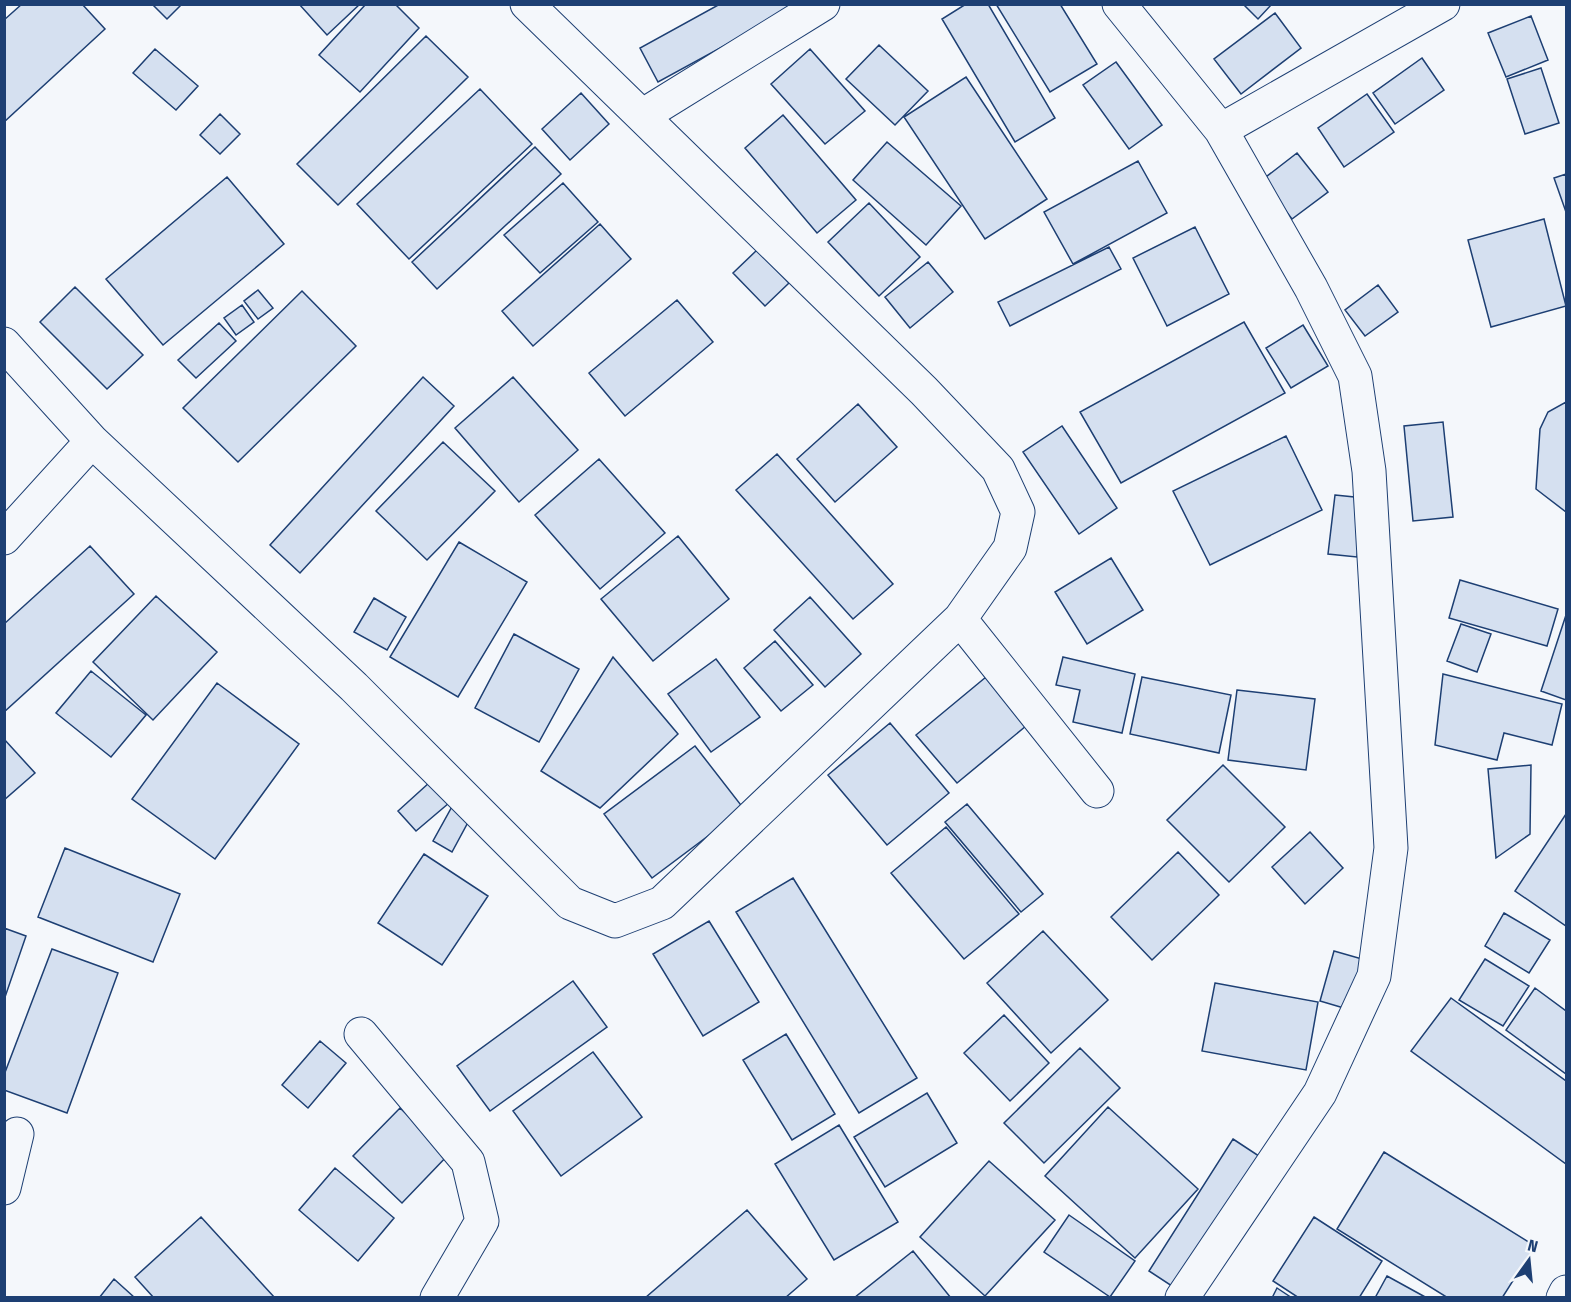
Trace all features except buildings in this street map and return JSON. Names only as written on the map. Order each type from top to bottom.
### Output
[{"type":"street","points":[[4,344],[92,441],[354,687],[570,903],[615,921],[662,903],[960,619],[1010,548],[1018,512],[998,469],[924,391],[527,4]]},
{"type":"street","points":[[642,116],[823,4]]},
{"type":"street","points":[[1119,4],[1221,130],[1311,288],[1355,376],[1368,471],[1391,848],[1374,976],[1320,1093],[1182,1298]]},
{"type":"street","points":[[1221,130],[1443,4]]},
{"type":"street","points":[[4,538],[92,441]]},
{"type":"street","points":[[960,619],[1096,791]]},
{"type":"street","points":[[361,1034],[468,1162],[482,1221],[437,1298]]},
{"type":"street","points":[[4,1188],[17,1134]]},
{"type":"street","points":[[1563,1298],[1566,1292]]}]
